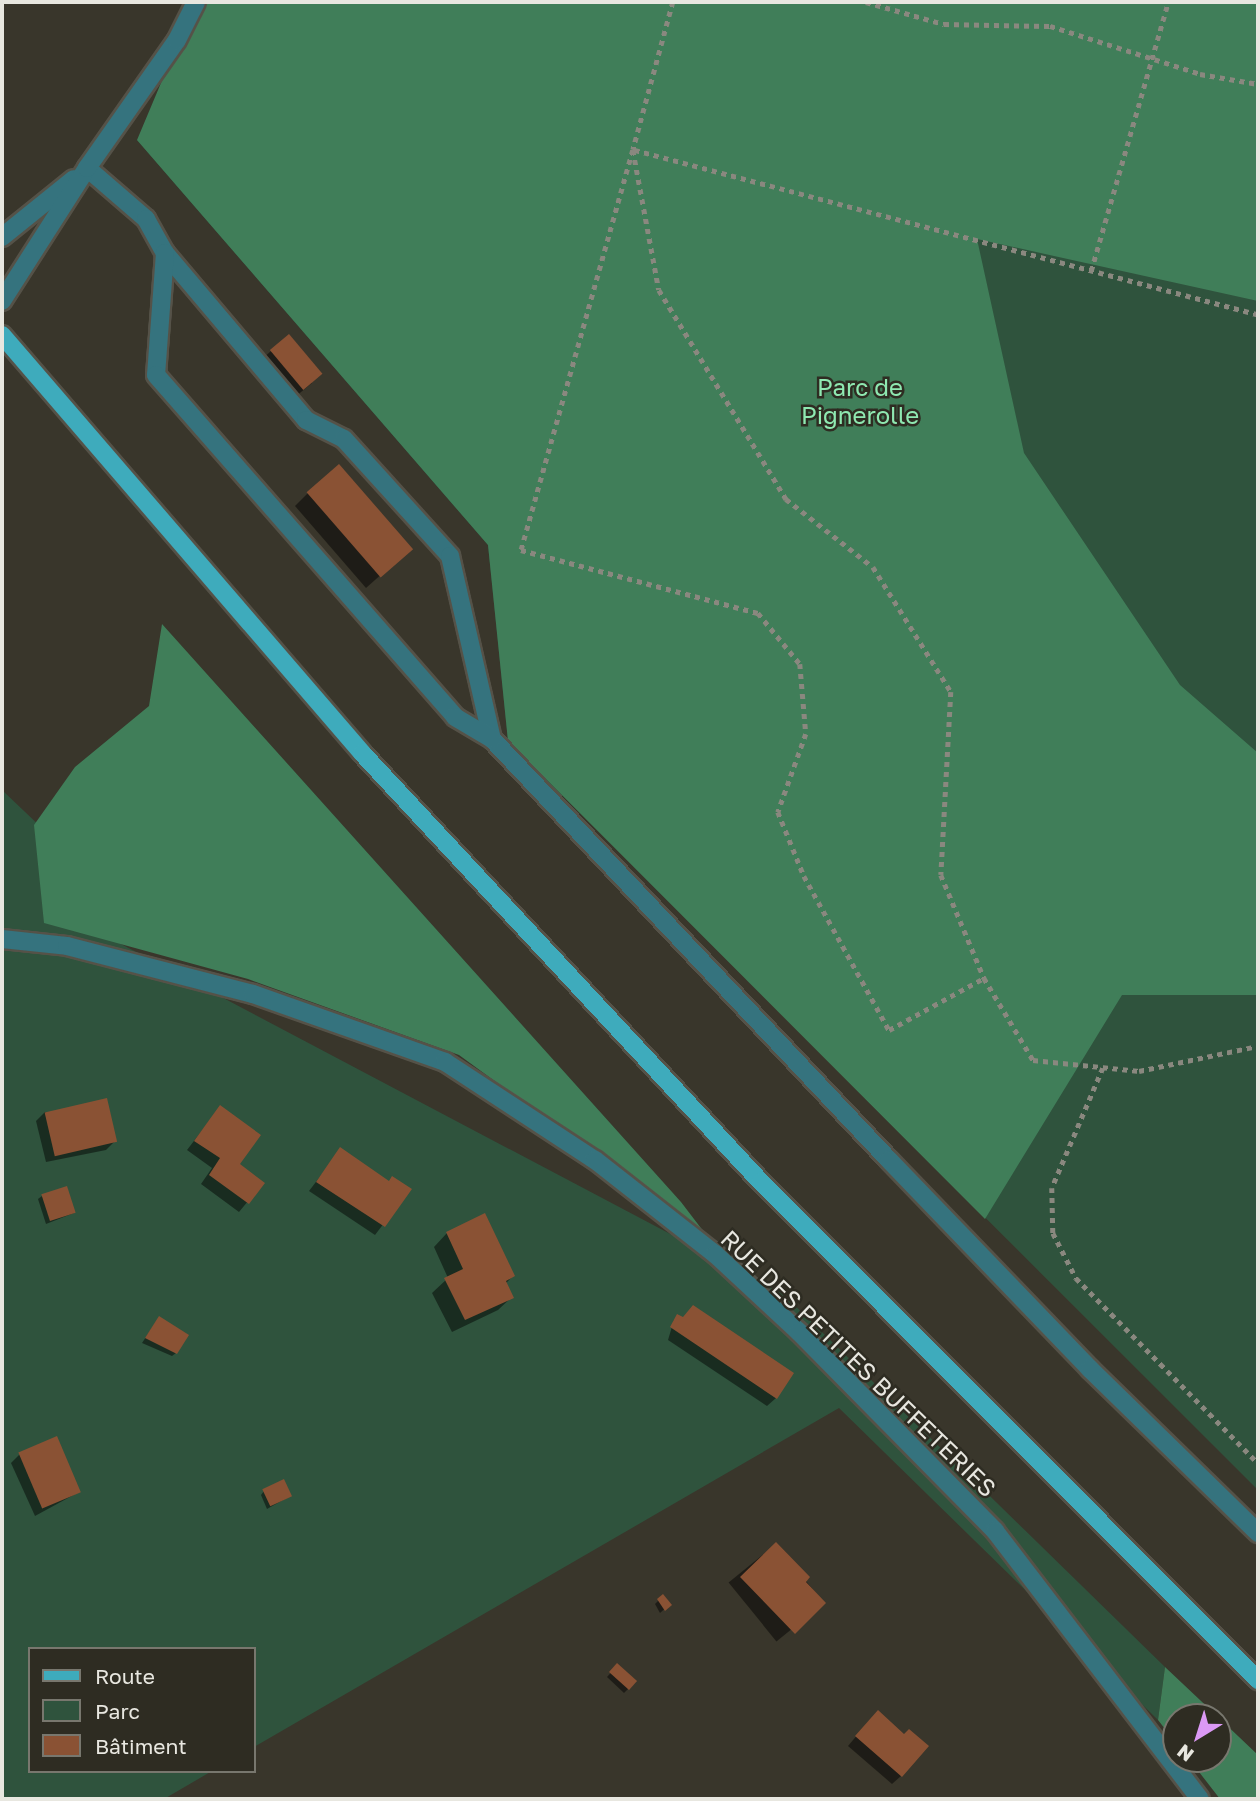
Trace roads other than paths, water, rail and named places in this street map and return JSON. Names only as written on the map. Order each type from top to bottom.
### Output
[{"type":"main road","points":[[2,335],[362,753],[761,1182],[1258,1681]]},
{"type":"street","points":[[2,301],[87,168],[177,40],[196,2]]},
{"type":"street","points":[[2,237],[87,168]]},
{"type":"street","points":[[87,168],[146,219],[165,253],[306,420],[344,439],[450,555],[492,739]]},
{"type":"street","points":[[165,253],[156,375],[455,717],[492,739],[1080,1359],[1258,1533]]},
{"type":"street","name":"RUE DES PETITES BUFFETERIES","points":[[2,939],[67,946],[253,994],[446,1062],[594,1160],[715,1254],[771,1306],[995,1531],[1200,1799]]},
{"type":"park label","name":"Parc de Pignerolle","points":[[860,401]]}]
